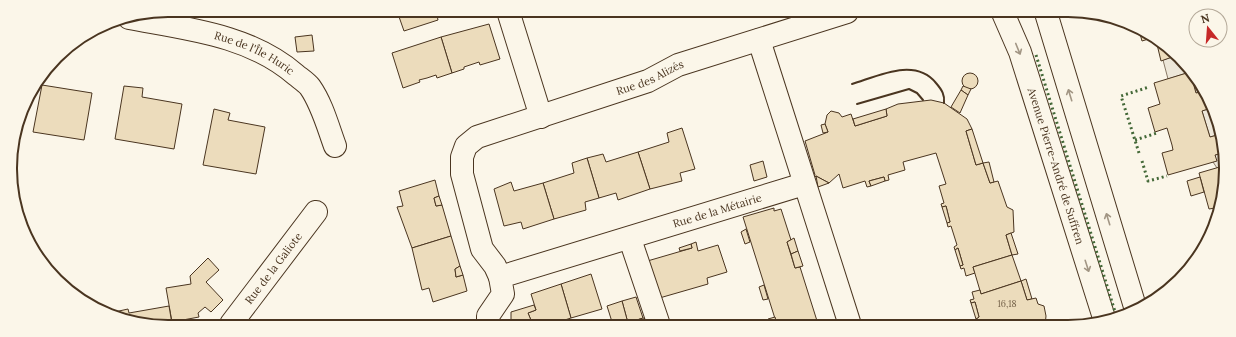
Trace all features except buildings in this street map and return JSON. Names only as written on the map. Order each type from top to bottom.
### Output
[{"type":"street","points":[[510,17],[542,117]]},
{"type":"street","name":"Rue des Alizés","points":[[500,277],[495,266],[482,249],[462,174],[462,157],[466,146],[477,137],[542,117],[648,81],[678,65],[759,40],[791,21],[816,17]]},
{"type":"street","name":"Avenue Pierre-André de Suffren","points":[[1005,17],[1020,52],[1103,316]]},
{"type":"street","points":[[1047,17],[1134,304]]},
{"type":"street","name":"Rue de l'Île Huric","points":[[139,20],[225,37],[259,49],[285,65],[310,87],[325,116],[335,146]]},
{"type":"street","points":[[759,40],[848,320]]},
{"type":"street","name":"Rue de la Métairie","points":[[500,277],[630,239],[804,184]]},
{"type":"street","name":"Rue de la Galiote","points":[[234,320],[316,212]]},
{"type":"street","points":[[630,239],[657,320]]},
{"type":"street","points":[[488,320],[488,316],[503,294],[500,277]]},
{"type":"shaded area","points":[[1170,58],[1185,73],[1168,79],[1163,60]]},
{"type":"shaded area","points":[[1194,85],[1199,92],[1196,93]]},
{"type":"shaded area","points":[[1206,110],[1215,136],[1210,137],[1202,111]]},
{"type":"shaded area","points":[[1219,154],[1219,167],[1217,168],[1213,162],[1215,155]]},
{"type":"hedge","points":[[1036,55],[1115,312]]},
{"type":"hedge","points":[[1139,153],[1121,96],[1149,87]]},
{"type":"hedge","points":[[1135,140],[1157,133]]},
{"type":"hedge","points":[[1142,161],[1148,181],[1167,176]]},
{"type":"wall","points":[[852,84],[884,73],[907,70],[918,71],[927,75],[936,83],[941,90],[944,103]]},
{"type":"wall","points":[[857,104],[909,89],[917,93],[923,100]]}]
